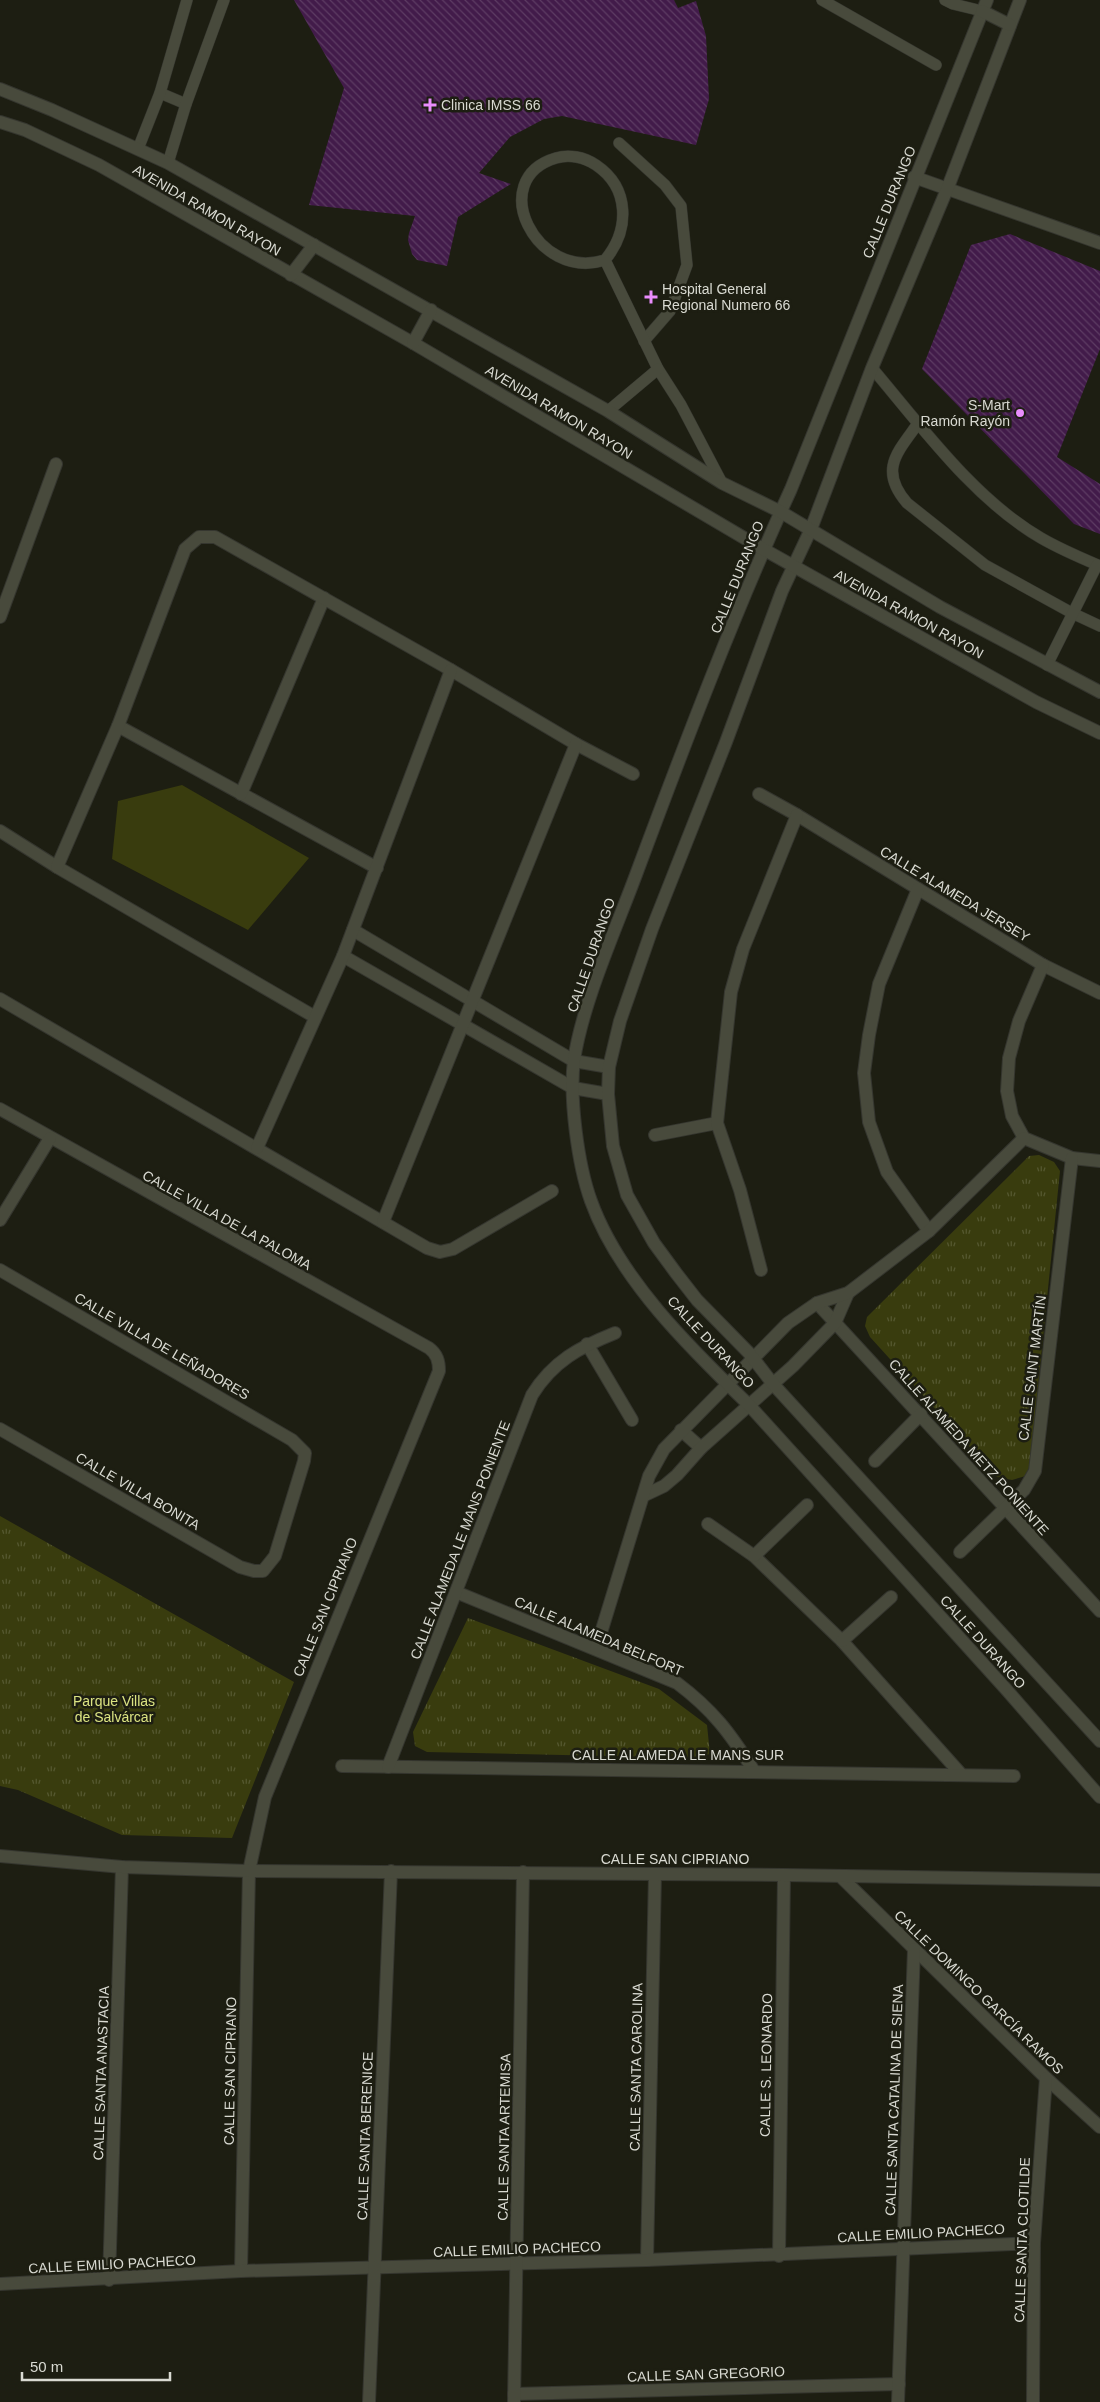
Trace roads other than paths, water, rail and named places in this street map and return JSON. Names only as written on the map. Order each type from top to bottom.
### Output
[{"type":"street","name":"CALLE DURANGO","points":[[1020,0],[948,187],[872,368],[811,529],[794,566],[652,929],[620,1021],[609,1068],[608,1094],[613,1146],[627,1194],[654,1243],[697,1300],[1100,1741]]},
{"type":"street","points":[[984,6],[1010,25]]},
{"type":"street","name":"CALLE DURANGO","points":[[984,6],[781,512],[763,549],[611,943],[587,1008],[574,1060],[573,1088],[578,1148],[592,1201],[613,1246],[643,1290],[1005,1688],[1100,1797]]},
{"type":"street","name":"AVENIDA RAMON RAYON","points":[[0,89],[168,163],[608,411],[722,483],[811,529],[940,607],[1100,692]]},
{"type":"street","name":"AVENIDA RAMON RAYON","points":[[0,122],[24,130],[99,166],[413,343],[763,549],[1036,702],[1100,733]]},
{"type":"street","points":[[914,177],[948,187],[1100,243]]},
{"type":"street","points":[[292,275],[314,245]]},
{"type":"street","points":[[413,343],[431,310]]},
{"type":"street","points":[[0,617],[56,464]]},
{"type":"street","points":[[57,867],[118,726],[185,548],[200,537],[215,537],[451,670],[576,744],[633,774]]},
{"type":"street","points":[[241,794],[324,598]]},
{"type":"street","points":[[257,1148],[354,930],[451,670]]},
{"type":"street","points":[[118,726],[377,868]]},
{"type":"street","points":[[383,1222],[464,1027],[576,744]]},
{"type":"street","name":"CALLE ALAMEDA JERSEY","points":[[759,794],[797,815],[1043,965],[1100,993]]},
{"type":"street","points":[[761,1270],[740,1190],[717,1123],[731,992],[743,948],[797,815]]},
{"type":"street","points":[[0,831],[57,867],[315,1017]]},
{"type":"street","points":[[918,889],[879,984],[864,1073],[869,1122],[887,1172],[929,1231]]},
{"type":"street","points":[[354,930],[574,1060],[609,1068]]},
{"type":"street","points":[[343,956],[573,1088],[608,1094]]},
{"type":"street","points":[[1043,965],[1019,1021],[1009,1058],[1007,1091],[1012,1116],[1024,1138],[1072,1158],[1100,1161]]},
{"type":"street","points":[[0,999],[427,1248],[440,1252],[453,1249],[552,1191]]},
{"type":"street","name":"CALLE VILLA DE LA PALOMA","points":[[0,1109],[429,1348],[438,1359]]},
{"type":"street","points":[[655,1135],[717,1123]]},
{"type":"street","points":[[0,1220],[50,1138]]},
{"type":"street","points":[[596,1649],[654,1464],[681,1430],[788,1323],[817,1303],[848,1294],[929,1231],[1024,1138]]},
{"type":"street","name":"CALLE SAINT MARTÍN","points":[[960,1552],[1024,1490],[1035,1470],[1072,1158]]},
{"type":"street","name":"CALLE VILLA DE LEÑADORES","points":[[0,1270],[292,1440],[305,1453],[302,1469],[274,1556],[263,1571]]},
{"type":"street","points":[[645,1495],[664,1486],[677,1475],[701,1448],[773,1384],[835,1324],[848,1294]]},
{"type":"street","name":"CALLE ALAMEDA METZ PONIENTE","points":[[817,1303],[1100,1611]]},
{"type":"street","name":"CALLE ALAMEDA LE MANS PONIENTE","points":[[388,1767],[532,1395],[543,1377],[556,1364],[587,1344],[615,1333]]},
{"type":"street","points":[[587,1344],[632,1420]]},
{"type":"street","name":"CALLE SAN CIPRIANO","points":[[241,2271],[249,1871],[265,1797],[439,1371],[438,1359]]},
{"type":"street","points":[[875,1461],[921,1414]]},
{"type":"street","name":"CALLE VILLA BONITA","points":[[0,1429],[240,1567],[254,1571],[263,1571]]},
{"type":"street","points":[[681,1430],[701,1448]]},
{"type":"street","points":[[754,1556],[807,1505]]},
{"type":"street","points":[[708,1524],[754,1556],[842,1642],[960,1774]]},
{"type":"street","name":"CALLE ALAMEDA BELFORT","points":[[456,1592],[676,1683],[702,1702],[727,1729],[754,1771]]},
{"type":"street","points":[[842,1642],[891,1596]]},
{"type":"street","name":"CALLE ALAMEDA LE MANS SUR","points":[[342,1766],[1014,1776]]},
{"type":"street","name":"CALLE SAN CIPRIANO","points":[[0,1856],[122,1867],[249,1871],[523,1872],[1100,1880]]},
{"type":"street","name":"CALLE SANTA ANASTACIA","points":[[109,2280],[122,1867]]},
{"type":"street","name":"CALLE SANTA BERENICE","points":[[369,2402],[391,1871]]},
{"type":"street","name":"CALLE SANTA ARTEMISA","points":[[514,2398],[523,1872]]},
{"type":"street","name":"CALLE SANTA CAROLINA","points":[[647,2260],[655,1874]]},
{"type":"street","name":"CALLE S. LEONARDO","points":[[779,2256],[784,1875]]},
{"type":"street","name":"CALLE DOMINGO GARCÍA RAMOS","points":[[840,1876],[1046,2078],[1100,2127]]},
{"type":"street","name":"CALLE SANTA CATALINA DE SIENA","points":[[898,2402],[914,1949]]},
{"type":"street","name":"CALLE SANTA CLOTILDE","points":[[1033,2402],[1034,2243],[1046,2078]]},
{"type":"street","name":"CALLE EMILIO PACHECO","points":[[0,2284],[109,2280],[241,2271],[375,2269],[779,2256],[1034,2243]]},
{"type":"street","name":"CALLE SAN GREGORIO","points":[[514,2398],[898,2384]]},
{"type":"street","points":[[357,2402],[369,2402]]},
{"type":"lane","points":[[138,149],[160,93],[187,0]]},
{"type":"lane","points":[[168,163],[186,104],[224,0]]},
{"type":"lane","points":[[822,0],[936,65]]},
{"type":"lane","points":[[945,0],[952,4],[984,6]]},
{"type":"lane","points":[[970,0],[984,6]]},
{"type":"lane","points":[[160,93],[186,104]]},
{"type":"lane","points":[[619,143],[665,185],[681,206],[687,265],[670,311],[644,341]]},
{"type":"lane","points":[[572,157],[585,159],[607,174],[618,191],[623,210],[622,224],[616,247],[605,260],[591,264],[564,261],[551,254],[538,240],[526,221],[521,206],[521,193],[535,169],[548,161],[572,157]]},
{"type":"lane","points":[[605,260],[658,370],[681,405],[722,483]]},
{"type":"lane","points":[[872,368],[969,480],[993,502],[1041,538],[1098,565],[1072,613],[1048,665]]},
{"type":"lane","points":[[608,411],[658,370]]},
{"type":"lane","points":[[919,422],[895,457],[892,477],[896,490],[906,503],[985,565],[1072,613],[1100,626]]},
{"type":"place","name":"Clinica IMSS 66","points":[[430,105]]},
{"type":"place","name":"Hospital General Regional Numero 66","points":[[651,297]]},
{"type":"place","name":"S-Mart Ramón Rayón","points":[[1020,413]]},
{"type":"park label","name":"Parque Villas de Salvárcar","points":[[114,1709]]}]
